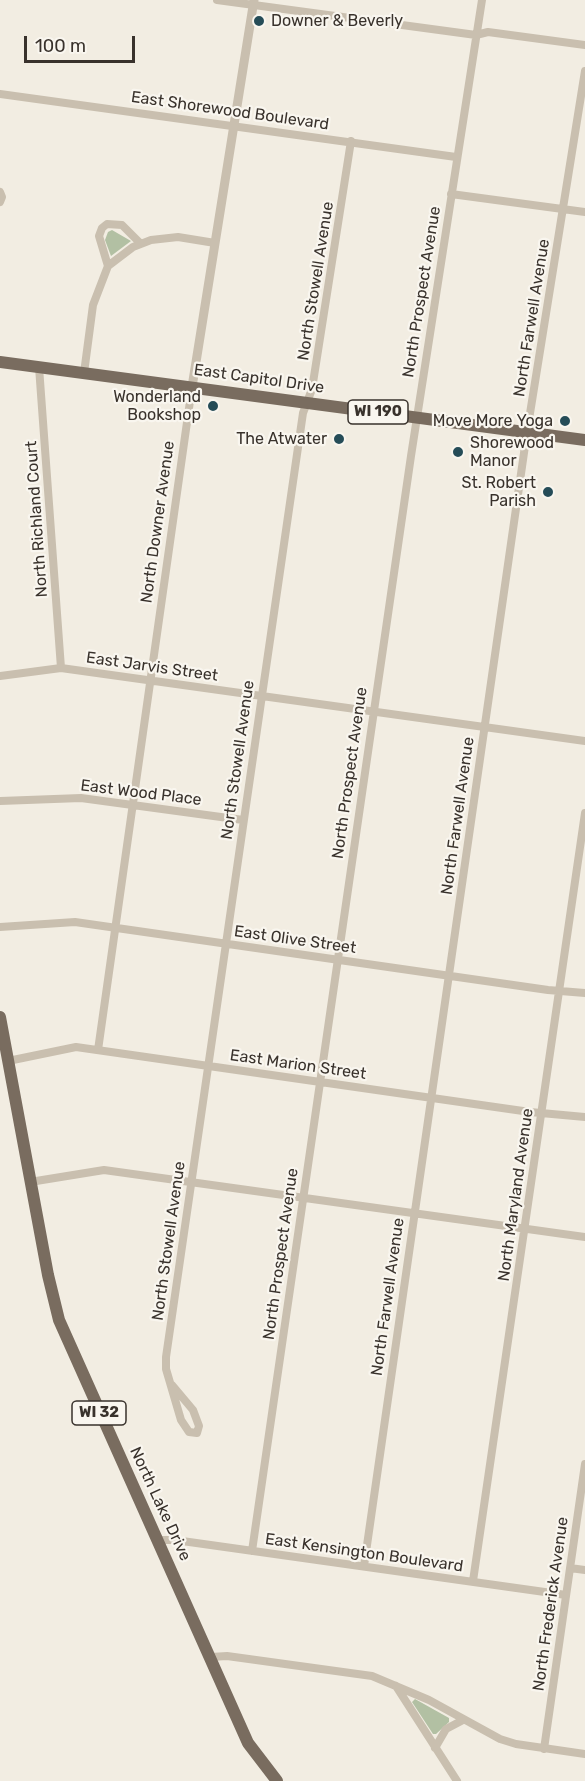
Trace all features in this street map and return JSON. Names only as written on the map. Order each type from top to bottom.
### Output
[{"type":"main road","name":"East Capitol Drive","points":[[0,362],[585,440]]},
{"type":"main road","name":"North Lake Drive","points":[[0,1017],[30,1182],[59,1320],[248,1743],[277,1781]]},
{"type":"street","points":[[218,0],[254,2],[477,35],[488,32],[585,45]]},
{"type":"street","name":"North Prospect Avenue","points":[[252,1551],[416,417],[482,0]]},
{"type":"street","name":"North Downer Avenue","points":[[98,1050],[192,387],[254,2]]},
{"type":"street","name":"North Farwell Avenue","points":[[364,1566],[527,432],[585,71]]},
{"type":"street","name":"East Shorewood Boulevard","points":[[0,94],[456,157]]},
{"type":"street","name":"North Stowell Avenue","points":[[172,1385],[193,1410],[200,1426],[197,1433],[189,1432],[185,1428],[166,1370],[166,1358],[303,413],[308,403],[351,141]]},
{"type":"street","points":[[0,192],[2,197],[0,202]]},
{"type":"street","points":[[451,194],[585,212]]},
{"type":"street","points":[[108,266],[99,236],[102,228],[107,224],[116,223],[126,227],[140,243]]},
{"type":"street","points":[[84,373],[93,305],[108,266],[140,243],[165,237],[215,243]]},
{"type":"street","name":"North Richland Court","points":[[39,367],[61,668]]},
{"type":"street","name":"East Jarvis Street","points":[[0,676],[61,668],[585,741]]},
{"type":"street","name":"East Wood Place","points":[[0,801],[81,798],[243,820]]},
{"type":"street","name":"North Maryland Avenue","points":[[473,1581],[559,990],[581,866],[585,813]]},
{"type":"street","name":"East Olive Street","points":[[0,927],[75,922],[585,993]]},
{"type":"street","name":"East Marion Street","points":[[8,1060],[68,1047],[431,1098],[585,1117]]},
{"type":"street","points":[[30,1182],[104,1170],[585,1237]]},
{"type":"street","name":"North Frederick Avenue","points":[[544,1749],[585,1464]]},
{"type":"street","name":"East Kensington Boulevard","points":[[159,1540],[566,1594]]},
{"type":"street","points":[[570,1568],[585,1570]]},
{"type":"street","points":[[211,1657],[227,1656],[352,1672],[395,1684],[500,1739],[544,1749],[585,1754]]},
{"type":"street","points":[[395,1684],[457,1781]]},
{"type":"street","points":[[435,1748],[446,1729],[464,1720]]},
{"type":"green space","points":[[112,230],[131,241],[111,256],[105,240],[108,232]]},
{"type":"green space","points":[[415,1699],[449,1718],[449,1722],[433,1734],[412,1702]]},
{"type":"place","name":"Downer & Beverly","points":[[259,21]]},
{"type":"place","name":"Wonderland Bookshop","points":[[213,406]]},
{"type":"place","name":"Move More Yoga","points":[[565,421]]},
{"type":"place","name":"The Atwater","points":[[339,439]]},
{"type":"place","name":"Shorewood Manor","points":[[458,452]]},
{"type":"place","name":"St. Robert Parish","points":[[548,492]]}]
